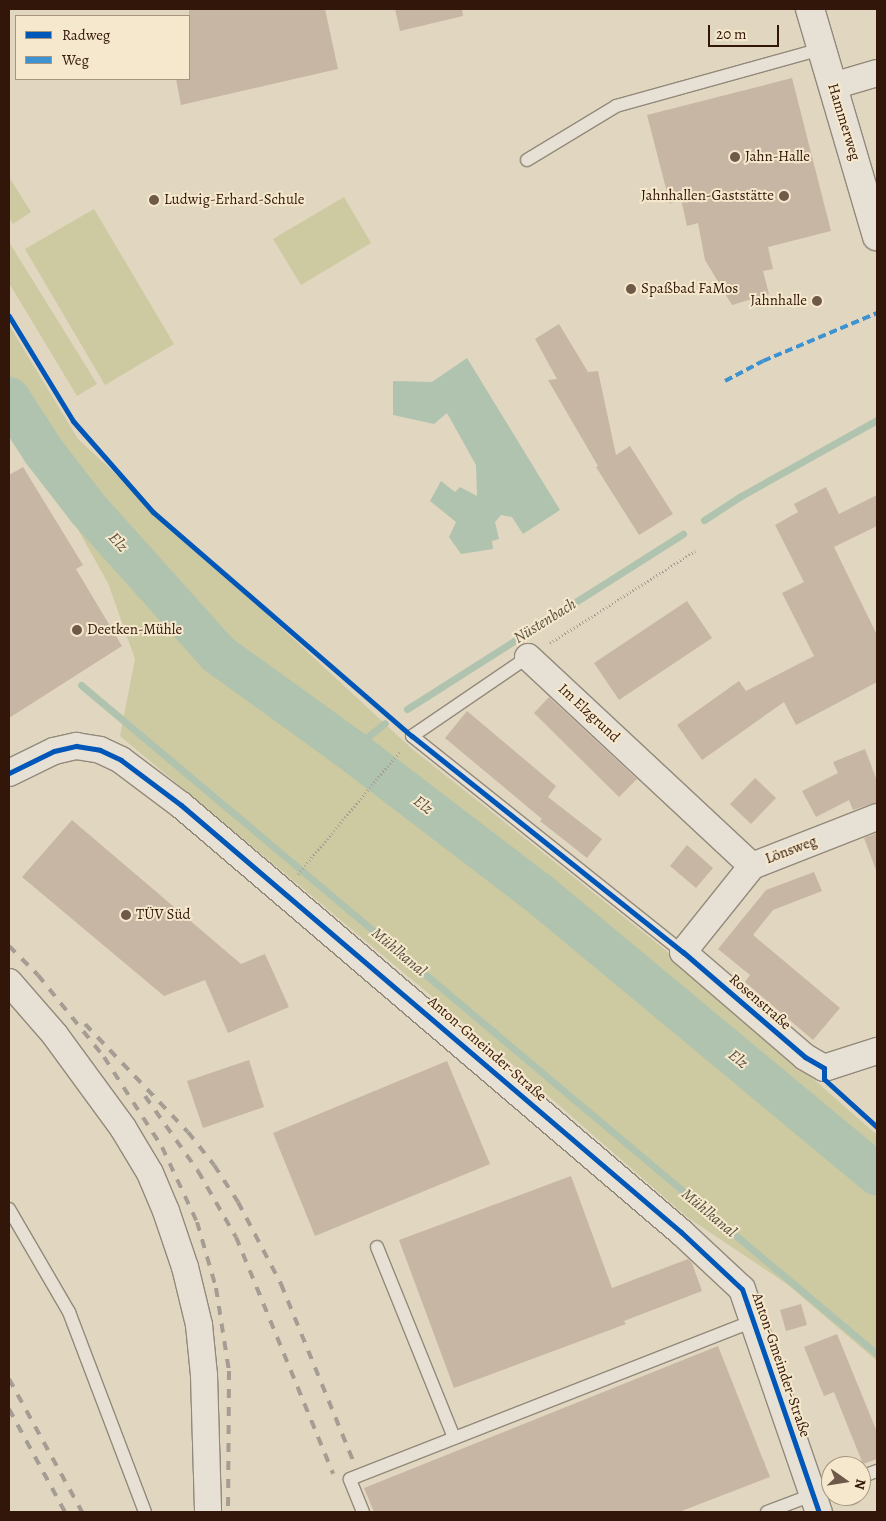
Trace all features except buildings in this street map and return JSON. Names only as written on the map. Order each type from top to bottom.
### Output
[{"type":"street","name":"Hammerweg","points":[[810,9],[877,236]]},
{"type":"street","points":[[833,86],[877,73]]},
{"type":"street","name":"Im Elzgrund","points":[[528,657],[752,866]]},
{"type":"street","name":"Anton-Gmeinder-Straße","points":[[9,773],[54,751],[76,746],[100,750],[121,760],[181,805],[681,1232],[742,1289],[820,1498]]},
{"type":"street","name":"Lönsweg","points":[[683,952],[752,866],[877,817]]},
{"type":"street","name":"Rosenstraße","points":[[683,952],[805,1057],[824,1068],[877,1051]]},
{"type":"street","points":[[9,982],[61,1042],[123,1128],[150,1173],[166,1211],[185,1267],[199,1326],[204,1375],[208,1512]]},
{"type":"lane","points":[[527,160],[616,106],[822,49]]},
{"type":"lane","points":[[528,657],[412,736],[683,952]]},
{"type":"lane","points":[[9,1209],[69,1312],[145,1512]]},
{"type":"lane","points":[[377,1247],[454,1438]]},
{"type":"lane","points":[[363,1512],[350,1479],[753,1321]]},
{"type":"lane","points":[[768,1512],[820,1498]]},
{"type":"path","points":[[528,657],[695,551]]},
{"type":"path","points":[[296,877],[354,804],[402,748]]},
{"type":"shaded area","points":[[9,177],[31,212],[13,224],[9,218]]},
{"type":"shaded area","points":[[344,197],[371,243],[301,285],[273,239]]},
{"type":"shaded area","points":[[94,209],[174,344],[105,385],[25,249]]},
{"type":"shaded area","points":[[9,242],[97,384],[77,396],[9,283]]},
{"type":"shaded area","points":[[9,325],[78,439],[411,748],[678,960],[877,1135],[877,1361],[787,1284],[687,1217],[483,1039],[120,736],[135,659],[108,583],[68,512],[9,435]]},
{"type":"shaded area","points":[[467,358],[560,510],[523,534],[512,517],[501,515],[495,522],[499,539],[492,541],[493,549],[461,554],[449,537],[456,522],[430,501],[441,481],[455,492],[460,487],[477,496],[476,465],[447,413],[434,424],[393,415],[393,381],[432,382]]},
{"type":"waterway","name":"Elz","points":[[9,398],[44,452],[88,509],[218,654],[351,750],[537,892],[877,1174]]},
{"type":"waterway","name":"Nüstenbach","points":[[704,520],[741,496],[877,420]]},
{"type":"waterway","name":"Nüstenbach","points":[[407,709],[683,534]]},
{"type":"waterway","name":"Mühlkanal","points":[[81,685],[877,1354]]},
{"type":"waterway","name":"Nüstenbach","points":[[351,750],[385,723]]},
{"type":"railway","points":[[9,946],[38,975],[104,1057],[162,1147],[197,1222],[216,1288],[229,1371],[228,1512]]},
{"type":"railway","points":[[85,1024],[188,1132],[214,1165],[238,1202],[281,1284],[354,1463]]},
{"type":"railway","points":[[145,1096],[198,1171],[236,1237],[333,1474]]},
{"type":"railway","points":[[9,1379],[82,1512]]},
{"type":"railway","points":[[9,1409],[65,1512]]},
{"type":"marked path","points":[[725,381],[763,361],[877,313]]},
{"type":"cycle path","points":[[9,316],[73,421],[153,512],[412,736],[683,952],[805,1057],[824,1068],[824,1079],[877,1127]]},
{"type":"cycle path","points":[[9,773],[54,751],[76,746],[100,750],[121,760],[181,805],[681,1232],[742,1289],[819,1512]]},
{"type":"place","name":"Jahn-Halle","points":[[735,157]]},
{"type":"place","name":"Jahnhallen-Gaststätte","points":[[784,196]]},
{"type":"place","name":"Ludwig-Erhard-Schule","points":[[154,200]]},
{"type":"place","name":"Spaßbad FaMos","points":[[631,289]]},
{"type":"place","name":"Jahnhalle","points":[[817,301]]},
{"type":"place","name":"Deetken-Mühle","points":[[77,630]]},
{"type":"place","name":"TÜV Süd","points":[[126,915]]}]
